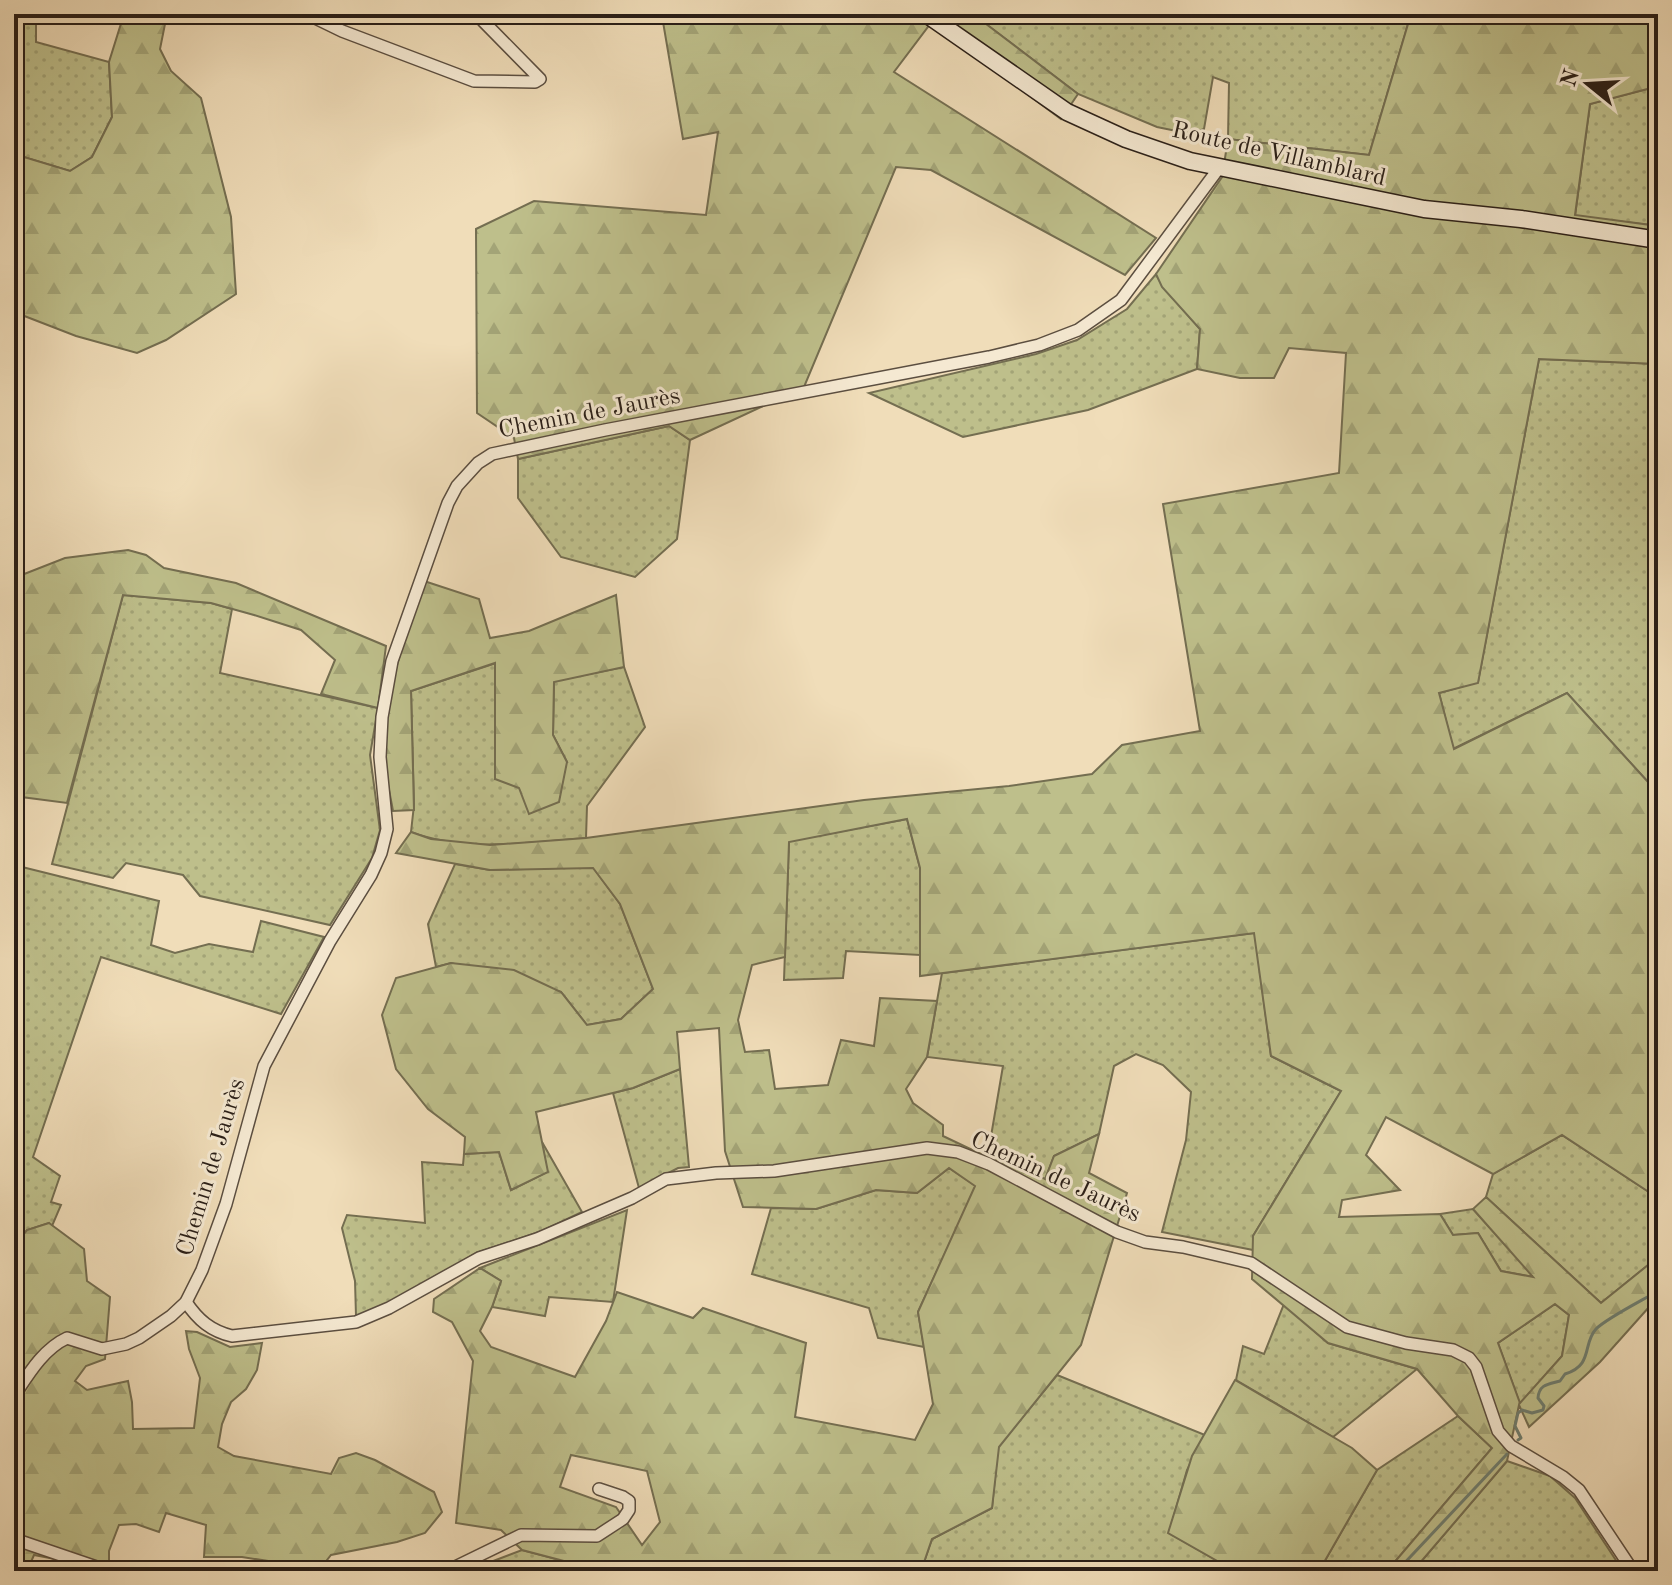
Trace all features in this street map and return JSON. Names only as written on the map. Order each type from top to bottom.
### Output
[{"type":"street","points":[[307,14],[342,31],[474,81],[535,82],[540,79],[483,21],[484,14]]},
{"type":"street","name":"Route de Villamblard","points":[[926,14],[1067,112],[1126,139],[1219,168],[1424,209],[1521,219],[1658,240]]},
{"type":"street","name":"Chemin de Jaurès","points":[[1219,168],[1121,300],[1078,330],[1039,345],[989,357],[511,449],[492,454],[478,463],[457,486],[441,518],[392,661],[382,717],[380,757],[387,829],[381,853],[264,1066],[216,1236],[186,1302],[196,1318],[219,1333],[232,1336],[356,1322],[389,1308],[479,1258],[537,1239],[632,1198],[666,1179],[774,1171],[927,1148],[958,1152],[989,1164],[1117,1232],[1145,1242],[1193,1249],[1251,1263],[1347,1327],[1406,1343],[1453,1350],[1469,1358],[1476,1367],[1498,1431],[1511,1446],[1579,1490],[1633,1571]]},
{"type":"street","points":[[14,1396],[45,1353],[56,1343],[67,1338],[102,1349],[126,1344],[171,1316],[186,1302]]},
{"type":"street","points":[[447,1571],[521,1535],[597,1536],[623,1519],[629,1510],[629,1501],[599,1489]]},
{"type":"street","points":[[14,1539],[108,1571]]},
{"type":"green space","points":[[14,14],[29,14],[36,19],[36,42],[109,62],[112,117],[92,157],[70,171],[14,154]]},
{"type":"green space","points":[[124,14],[167,14],[160,49],[171,71],[201,98],[231,217],[236,294],[166,340],[137,353],[76,336],[14,312],[14,154],[70,171],[92,157],[112,117],[109,62]]},
{"type":"green space","points":[[990,14],[1411,14],[1369,155],[1228,139],[1229,83],[1213,77],[1204,129],[1191,134],[1157,127],[1078,94],[986,24]]},
{"type":"green space","points":[[990,14],[986,24],[1078,94],[1061,119],[931,23],[894,72],[1156,238],[1125,275],[931,170],[896,167],[804,387],[690,440],[669,426],[518,459],[514,438],[477,413],[476,229],[534,201],[706,215],[718,132],[683,139],[662,16]]},
{"type":"green space","points":[[1411,14],[1658,14],[1658,84],[1590,104],[1575,215],[1658,226],[1658,364],[1539,359],[1478,683],[1439,693],[1454,749],[1567,693],[1658,793],[1658,1198],[1562,1135],[1493,1174],[1386,1117],[1366,1155],[1400,1190],[1342,1200],[1339,1217],[1440,1214],[1453,1235],[1478,1233],[1501,1271],[1533,1277],[1473,1209],[1486,1197],[1601,1303],[1658,1257],[1658,1297],[1600,1362],[1529,1427],[1519,1405],[1507,1461],[1413,1571],[1387,1571],[1492,1448],[1458,1416],[1417,1369],[1328,1343],[1252,1279],[1253,1236],[1341,1091],[1271,1056],[1254,933],[920,976],[920,868],[907,819],[789,842],[785,957],[752,965],[738,1020],[745,1052],[769,1050],[775,1089],[828,1085],[841,1040],[874,1046],[880,998],[937,1001],[927,1057],[906,1089],[913,1103],[943,1125],[943,1136],[985,1156],[989,1148],[1045,1179],[1054,1156],[1099,1134],[1089,1173],[1127,1193],[1081,1345],[999,1447],[992,1508],[932,1539],[921,1571],[602,1571],[522,1550],[501,1530],[456,1523],[473,1361],[452,1322],[433,1312],[434,1299],[480,1268],[501,1281],[480,1331],[491,1347],[575,1377],[606,1321],[617,1292],[693,1318],[703,1308],[806,1343],[795,1417],[915,1440],[933,1404],[918,1312],[975,1186],[949,1168],[917,1193],[876,1190],[816,1209],[743,1207],[725,1151],[719,1028],[677,1032],[680,1069],[633,1088],[536,1112],[548,1172],[511,1190],[499,1152],[464,1154],[465,1137],[428,1109],[396,1069],[382,1015],[396,978],[451,963],[514,970],[561,992],[587,1025],[621,1019],[653,989],[620,904],[593,868],[490,870],[396,853],[411,832],[431,839],[490,845],[586,838],[864,800],[1009,786],[1092,774],[1122,745],[1200,731],[1163,504],[1339,473],[1346,353],[1289,348],[1274,378],[1240,378],[1197,369],[1200,329],[1162,287],[1156,274],[1222,177],[1228,139],[1369,155]],"holes":[[[1555,1304],[1569,1315],[1562,1356],[1520,1403],[1498,1343]],[[571,1455],[647,1471],[660,1522],[642,1545],[616,1507],[560,1487]]]},
{"type":"green space","points":[[1658,84],[1658,226],[1575,216],[1590,104]]},
{"type":"green space","points":[[1156,274],[1163,287],[1200,329],[1197,369],[1088,410],[963,437],[869,393],[1036,354],[1077,340],[1127,309]]},
{"type":"green space","points":[[1539,359],[1658,364],[1658,793],[1567,693],[1453,749],[1439,693],[1478,682]]},
{"type":"green space","points":[[669,426],[690,440],[677,539],[635,577],[561,557],[518,498],[518,459]]},
{"type":"green space","points":[[128,550],[146,555],[164,568],[236,583],[386,646],[378,708],[321,694],[335,660],[301,630],[211,603],[123,595],[67,803],[14,796],[14,745],[17,735],[14,733],[14,578],[65,558]]},
{"type":"green space","points":[[424,581],[479,599],[490,638],[529,631],[616,595],[624,667],[554,682],[553,735],[567,762],[559,802],[529,814],[519,788],[495,779],[495,663],[411,691],[414,810],[393,811],[384,756],[387,711],[396,667]]},
{"type":"green space","points":[[123,595],[211,603],[232,609],[220,673],[378,708],[370,755],[380,830],[372,858],[330,925],[200,896],[183,875],[126,863],[113,878],[52,864]]},
{"type":"green space","points":[[496,663],[495,779],[567,762],[553,735],[554,681],[624,667],[645,727],[587,806],[586,838],[476,844],[411,832],[414,805],[411,691]]},
{"type":"green space","points":[[907,819],[920,868],[920,955],[846,951],[843,978],[784,980],[789,841]]},
{"type":"green space","points":[[455,864],[490,870],[593,867],[620,904],[653,989],[621,1019],[587,1025],[561,992],[451,963],[436,967],[428,924]]},
{"type":"green space","points":[[14,865],[159,901],[151,945],[175,953],[209,944],[253,952],[261,921],[324,937],[281,1014],[101,957],[33,1157],[60,1176],[51,1202],[61,1205],[52,1226],[49,1223],[27,1230],[14,1246],[14,945],[21,929],[14,926]]},
{"type":"green space","points":[[1255,933],[1271,1056],[1341,1091],[1253,1236],[1253,1250],[1162,1232],[1186,1140],[1191,1092],[1163,1065],[1136,1054],[1114,1066],[1099,1134],[1054,1156],[1045,1180],[989,1148],[1003,1066],[927,1057],[942,973]]},
{"type":"green space","points":[[680,1069],[689,1167],[678,1168],[639,1188],[613,1093]]},
{"type":"green space","points":[[1562,1135],[1658,1198],[1658,1257],[1601,1303],[1486,1197],[1493,1174]]},
{"type":"green space","points":[[542,1142],[582,1212],[542,1231],[476,1253],[384,1307],[356,1316],[355,1281],[342,1228],[347,1215],[425,1223],[422,1162],[463,1165],[464,1154],[499,1152],[511,1190],[547,1172]]},
{"type":"green space","points":[[949,1168],[976,1186],[918,1312],[924,1347],[878,1338],[869,1308],[752,1274],[771,1208],[816,1209],[876,1190],[917,1193]]},
{"type":"green space","points":[[1473,1209],[1534,1277],[1501,1271],[1478,1233],[1453,1235],[1440,1214]]},
{"type":"green space","points":[[627,1210],[613,1302],[549,1297],[545,1316],[492,1307],[501,1281],[480,1268]]},
{"type":"green space","points":[[49,1223],[84,1249],[87,1281],[110,1297],[105,1359],[86,1366],[75,1381],[87,1390],[128,1381],[133,1429],[194,1428],[200,1378],[186,1331],[197,1332],[230,1347],[262,1343],[257,1370],[246,1389],[231,1402],[222,1424],[218,1447],[234,1456],[331,1474],[339,1458],[356,1453],[434,1492],[442,1512],[425,1533],[331,1555],[320,1569],[242,1557],[204,1557],[206,1525],[166,1513],[159,1532],[136,1524],[119,1525],[109,1551],[109,1571],[59,1571],[53,1569],[55,1559],[34,1555],[27,1571],[14,1571],[14,1246],[27,1230]]},
{"type":"green space","points":[[1284,1304],[1328,1343],[1417,1369],[1333,1437],[1236,1380],[1243,1346],[1264,1354]]},
{"type":"green space","points":[[1555,1304],[1569,1315],[1562,1356],[1520,1404],[1498,1343]]},
{"type":"green space","points":[[1057,1375],[1205,1435],[1187,1470],[1169,1533],[1235,1571],[921,1571],[932,1539],[992,1508],[998,1447]]},
{"type":"green space","points":[[1235,1380],[1352,1448],[1377,1470],[1319,1571],[1235,1571],[1168,1533],[1192,1456]]},
{"type":"green space","points":[[1458,1416],[1492,1448],[1387,1571],[1319,1571],[1377,1470]]},
{"type":"green space","points":[[1507,1461],[1550,1476],[1575,1498],[1623,1571],[1413,1571]]},
{"type":"green space","points":[[522,1550],[602,1571],[467,1571]]},
{"type":"waterway","points":[[1518,1440],[1521,1438],[1515,1426],[1518,1413],[1522,1410],[1532,1413],[1543,1410],[1544,1406],[1538,1398],[1540,1390],[1545,1385],[1560,1381],[1580,1365],[1596,1329],[1658,1291]]},
{"type":"waterway","points":[[1397,1571],[1507,1454]]}]
